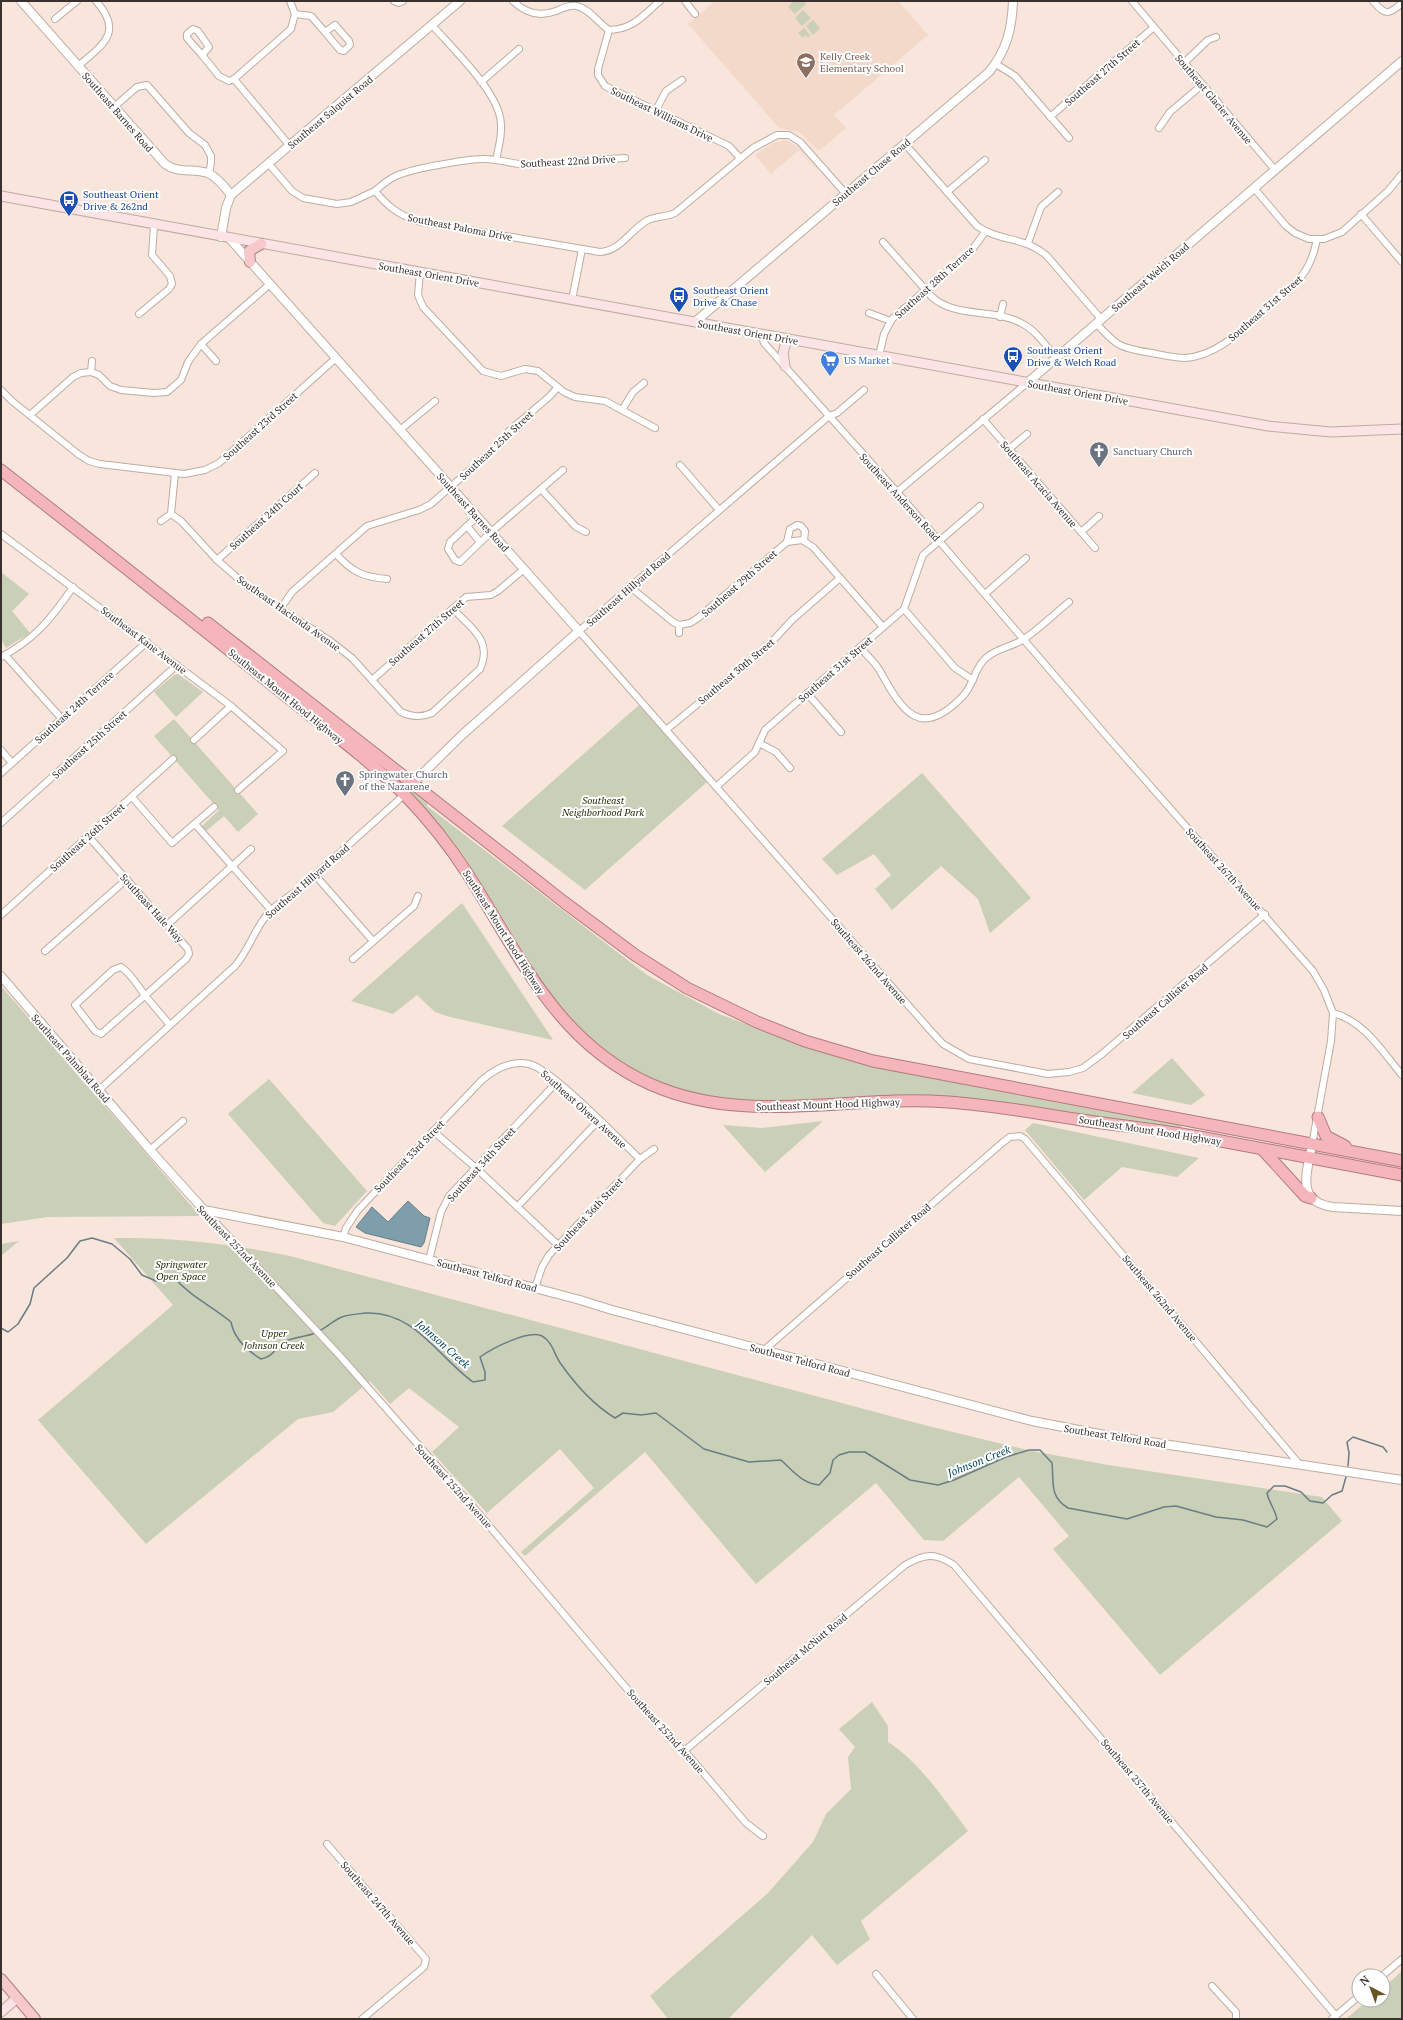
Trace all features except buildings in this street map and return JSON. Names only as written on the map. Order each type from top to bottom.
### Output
[{"type":"highway","name":"Southeast Mount Hood Highway","points":[[1,461],[569,906],[635,955],[707,998],[787,1035],[874,1061],[1402,1161]]},
{"type":"highway","name":"Southeast Mount Hood Highway","points":[[1,470],[173,604],[351,748],[404,795],[429,822],[461,863],[529,975],[558,1014],[594,1050],[617,1066],[648,1083],[689,1098],[727,1106],[778,1108],[890,1101],[945,1102],[1001,1108],[1202,1137],[1310,1159],[1402,1175]]},
{"type":"highway","points":[[351,748],[364,753],[406,785],[413,783]]},
{"type":"highway","points":[[1318,1116],[1323,1131],[1330,1139],[1370,1155]]},
{"type":"highway","points":[[1202,1137],[1237,1136],[1301,1149],[1312,1145]]},
{"type":"highway","points":[[1262,1149],[1305,1196],[1311,1198]]},
{"type":"highway","points":[[1310,1159],[1321,1154],[1389,1168],[1402,1167]]},
{"type":"main road","name":"Southeast Orient Drive","points":[[1,196],[225,238],[1283,429],[1344,433],[1402,429]]},
{"type":"main road","points":[[250,262],[249,251],[261,244]]},
{"type":"main road","points":[[785,366],[783,352],[787,339]]},
{"type":"main road","points":[[1,1979],[35,2019]]},
{"type":"main road","points":[[1,2012],[17,1998]]},
{"type":"street","name":"Southeast Barnes Road","points":[[21,1],[169,167],[178,171],[209,174]]},
{"type":"street","points":[[55,19],[77,1]]},
{"type":"street","points":[[78,66],[104,43],[110,30],[107,14],[96,1]]},
{"type":"street","points":[[202,55],[223,79],[229,81],[234,78],[291,29],[295,14],[290,1]]},
{"type":"street","points":[[394,1],[399,3],[403,1]]},
{"type":"street","name":"Southeast Salquist Road","points":[[231,195],[460,1]]},
{"type":"street","points":[[513,1],[522,9],[538,14],[554,12],[568,3],[583,8],[600,25],[609,30],[625,29],[632,26],[660,1]]},
{"type":"street","points":[[684,1],[695,14]]},
{"type":"street","name":"Southeast Chase Road","points":[[695,322],[982,79],[996,64],[1005,46],[1010,30],[1013,1]]},
{"type":"street","name":"Southeast Glacier Avenue","points":[[1132,1],[1275,170]]},
{"type":"street","points":[[1373,1],[1386,13],[1392,11],[1402,2]]},
{"type":"street","points":[[295,14],[311,16],[325,32]]},
{"type":"street","points":[[432,25],[481,82],[495,101],[500,118],[501,136],[496,160]]},
{"type":"street","name":"Southeast 27th Street","points":[[1050,117],[1154,27]]},
{"type":"street","name":"Southeast Williams Drive","points":[[609,30],[598,69],[602,81],[610,90],[656,110],[728,146],[740,158]]},
{"type":"street","points":[[1184,63],[1208,40],[1216,37]]},
{"type":"street","points":[[481,82],[519,49]]},
{"type":"street","name":"Southeast Welch Road","points":[[897,492],[1056,358],[1402,61]]},
{"type":"street","points":[[996,64],[1016,76],[1069,138]]},
{"type":"street","points":[[234,78],[290,146]]},
{"type":"street","points":[[656,110],[666,92],[682,80]]},
{"type":"street","points":[[114,107],[136,87],[147,85],[189,133],[205,145],[211,156],[209,174],[219,181],[231,195],[226,208],[225,238]]},
{"type":"street","points":[[1159,128],[1170,112],[1202,85]]},
{"type":"street","points":[[740,158],[770,137],[777,135],[789,135],[800,142],[846,194]]},
{"type":"street","points":[[905,144],[977,226],[985,232],[1028,243],[1041,207],[1058,192]]},
{"type":"street","name":"Southeast 22nd Drive","points":[[375,192],[390,179],[408,172],[470,160],[496,160],[509,164],[526,164],[625,158]]},
{"type":"street","name":"Southeast Paloma Drive","points":[[375,192],[393,210],[404,217],[417,221],[600,252],[612,250],[651,219],[668,216],[675,213],[740,158]]},
{"type":"street","points":[[947,192],[985,160]]},
{"type":"street","points":[[269,164],[292,191],[303,198],[337,204],[351,202],[375,192]]},
{"type":"street","points":[[1254,188],[1291,230],[1300,236],[1317,240],[1336,235],[1388,191],[1402,174]]},
{"type":"street","points":[[1361,214],[1402,262]]},
{"type":"street","points":[[139,314],[169,289],[172,284],[170,276],[152,255],[154,225]]},
{"type":"street","name":"Southeast 28th Terrace","points":[[879,356],[884,334],[891,321],[972,250],[985,232]]},
{"type":"street","name":"Southeast Barnes Road","points":[[225,238],[270,284],[716,787]]},
{"type":"street","name":"Southeast 31st Street","points":[[1028,243],[1047,256],[1098,321],[1110,339],[1122,348],[1177,358],[1201,354],[1233,337],[1301,278],[1310,265],[1317,240]]},
{"type":"street","points":[[883,242],[937,301],[947,306],[1013,320],[1026,325],[1036,334],[1056,358]]},
{"type":"street","points":[[572,300],[582,249]]},
{"type":"street","points":[[145,257],[152,255]]},
{"type":"street","points":[[420,272],[418,295],[423,307],[478,367],[489,373],[501,376],[532,369],[543,374],[557,388],[575,397],[599,399],[655,428]]},
{"type":"street","points":[[30,415],[73,377],[81,373],[91,372],[99,375],[110,386],[121,390],[154,393],[167,392],[181,380],[188,362],[201,344],[270,284]]},
{"type":"street","points":[[1000,317],[1003,304]]},
{"type":"street","points":[[869,313],[891,321]]},
{"type":"street","name":"Southeast Anderson Road","points":[[760,334],[764,343],[897,492],[1041,659]]},
{"type":"street","points":[[201,344],[216,361]]},
{"type":"street","name":"Southeast 23rd Street","points":[[1,390],[30,415],[89,461],[111,466],[175,473],[198,472],[219,463],[336,358]]},
{"type":"street","points":[[91,372],[92,361]]},
{"type":"street","points":[[622,410],[629,397],[644,383]]},
{"type":"street","name":"Southeast 25th Street","points":[[281,608],[292,592],[367,526],[425,508],[496,447],[509,431],[550,396],[557,388]]},
{"type":"street","name":"Southeast Hillyard Road","points":[[413,783],[462,735],[629,586],[829,416],[837,413],[864,390]]},
{"type":"street","points":[[400,430],[435,401]]},
{"type":"street","name":"Southeast Acacia Avenue","points":[[983,420],[1095,548]]},
{"type":"street","points":[[1009,450],[1026,434]]},
{"type":"street","points":[[680,465],[719,510]]},
{"type":"street","points":[[477,517],[452,539],[447,547],[455,560],[460,562],[491,532],[563,470]]},
{"type":"street","points":[[161,521],[171,514],[175,473]]},
{"type":"street","name":"Southeast 24th Court","points":[[216,560],[315,473]]},
{"type":"street","points":[[541,489],[576,527],[586,532]]},
{"type":"street","points":[[973,680],[955,668],[904,609],[921,559],[939,541],[980,506]]},
{"type":"street","name":"Southeast Hacienda Avenue","points":[[171,514],[181,520],[216,560],[249,588],[329,640],[352,658],[402,712],[409,716],[425,716],[440,706],[480,669],[485,656],[481,639],[453,608]]},
{"type":"street","points":[[1081,532],[1099,516]]},
{"type":"street","points":[[787,542],[790,529],[797,525],[801,526],[805,532],[801,540],[813,547],[883,627]]},
{"type":"street","points":[[467,526],[480,542]]},
{"type":"street","name":"Southeast Kane Avenue","points":[[1,534],[231,706],[283,751],[238,790]]},
{"type":"street","name":"Southeast 29th Street","points":[[679,625],[690,623],[698,618],[787,542],[801,540]]},
{"type":"street","points":[[336,554],[355,572],[367,576],[387,579]]},
{"type":"street","points":[[985,594],[1026,558]]},
{"type":"street","name":"Southeast 27th Street","points":[[372,680],[466,597],[491,595],[524,569]]},
{"type":"street","name":"Southeast 30th Street","points":[[666,730],[766,648],[792,620],[840,578]]},
{"type":"street","points":[[629,586],[673,622],[679,625],[679,633]]},
{"type":"street","points":[[61,718],[3,656],[37,633],[59,607],[73,587]]},
{"type":"street","points":[[860,647],[879,670],[892,693],[911,714],[924,720],[939,717],[963,696],[970,687],[979,665],[987,656],[1024,639],[1069,602]]},
{"type":"street","name":"Southeast 31st Street","points":[[716,787],[750,757],[765,730],[904,609]]},
{"type":"street","name":"Southeast 24th Terrace","points":[[1,773],[146,642]]},
{"type":"street","name":"Southeast 267th Avenue","points":[[1041,659],[1265,914],[1313,971],[1324,990],[1332,1014]]},
{"type":"street","name":"Southeast 25th Street","points":[[1,823],[177,665]]},
{"type":"street","points":[[807,693],[841,732]]},
{"type":"street","points":[[194,740],[231,706]]},
{"type":"street","points":[[759,743],[776,752],[790,768]]},
{"type":"street","points":[[1,750],[12,763]]},
{"type":"street","name":"Southeast 26th Street","points":[[1,915],[174,759]]},
{"type":"street","name":"Southeast 262nd Avenue","points":[[716,787],[942,1044],[969,1059],[1048,1074],[1057,1073]]},
{"type":"street","name":"Southeast Hillyard Road","points":[[99,1090],[235,966],[248,948],[262,922],[272,910],[404,795]]},
{"type":"street","points":[[132,797],[172,843],[214,807]]},
{"type":"street","points":[[195,824],[272,910]]},
{"type":"street","name":"Southeast Hale Way","points":[[88,836],[188,948],[189,954],[145,996]]},
{"type":"street","points":[[167,925],[252,849]]},
{"type":"street","points":[[315,874],[373,941]]},
{"type":"street","points":[[45,951],[126,879]]},
{"type":"street","points":[[353,959],[414,906],[418,896]]},
{"type":"street","name":"Southeast Callister Road","points":[[1057,1073],[1083,1068],[1102,1054],[1265,914]]},
{"type":"street","points":[[145,996],[101,1034],[95,1031],[75,1005],[113,970],[121,966],[128,971],[145,996],[170,1025]]},
{"type":"street","name":"Southeast Palmblad Road","points":[[1,976],[141,1140]]},
{"type":"street","points":[[1402,1075],[1360,1026],[1345,1016],[1332,1014],[1331,1041],[1306,1181],[1311,1198],[1323,1206],[1402,1211]]},
{"type":"street","name":"Southeast Olvera Avenue","points":[[482,1080],[499,1069],[518,1063],[530,1064],[541,1069],[640,1159]]},
{"type":"street","name":"Southeast 33rd Street","points":[[343,1237],[346,1228],[358,1210],[482,1080]]},
{"type":"street","name":"Southeast 34th Street","points":[[429,1260],[445,1204],[449,1196],[557,1082]]},
{"type":"street","points":[[150,1150],[183,1121]]},
{"type":"street","points":[[517,1207],[598,1121]]},
{"type":"street","points":[[433,1131],[476,1168],[558,1245]]},
{"type":"street","name":"Southeast Callister Road","points":[[763,1351],[1002,1143],[1016,1135]]},
{"type":"street","name":"Southeast 262nd Avenue","points":[[1016,1135],[1025,1139],[1300,1465]]},
{"type":"street","name":"Southeast 252nd Avenue","points":[[141,1140],[204,1210],[313,1325],[479,1514],[656,1723],[683,1752],[689,1756],[746,1823],[763,1836]]},
{"type":"street","name":"Southeast 36th Street","points":[[535,1288],[542,1267],[558,1245],[640,1159],[654,1149]]},
{"type":"street","name":"Southeast Telford Road","points":[[204,1210],[343,1237],[763,1351],[1032,1421],[1110,1436],[1402,1480]]},
{"type":"street","name":"Southeast McNutt Road","points":[[683,1752],[905,1565],[919,1558],[932,1556]]},
{"type":"street","name":"Southeast 257th Avenue","points":[[932,1556],[944,1558],[954,1565],[1334,2017]]},
{"type":"street","name":"Southeast 247th Avenue","points":[[327,1844],[424,1955],[426,1964],[362,2019]]},
{"type":"street","points":[[1391,1968],[1402,1959]]},
{"type":"street","points":[[876,1974],[913,2019]]},
{"type":"street","points":[[1212,1986],[1236,2012],[1236,2019]]},
{"type":"street","points":[[1334,2017],[1351,2003]]},
{"type":"shaded area","name":"Kelly Creek Elementary School","points":[[715,1],[898,1],[928,35],[834,115],[846,128],[819,151],[799,132],[779,128],[688,24]]},
{"type":"shaded area","points":[[785,140],[797,146],[835,191],[799,150],[771,174],[755,155],[773,143]]},
{"type":"green space","points":[[794,1],[803,1],[806,4],[795,14],[788,7]]},
{"type":"green space","points":[[803,10],[811,18],[802,26],[795,18]]},
{"type":"green space","points":[[813,20],[820,28],[813,35],[806,26]]},
{"type":"green space","points":[[804,28],[810,35],[808,38],[806,35],[803,38],[798,33]]},
{"type":"green space","points":[[1,572],[29,594],[12,611],[30,633],[6,648],[1,639]]},
{"type":"green space","points":[[178,674],[203,692],[176,717],[154,692],[174,675]]},
{"type":"green space","name":"Southeast Neighborhood Park","points":[[639,705],[707,782],[585,890],[502,826]]},
{"type":"green space","points":[[174,719],[258,814],[238,832],[224,816],[205,832],[201,827],[219,810],[154,736]]},
{"type":"green space","points":[[922,773],[1031,898],[990,933],[978,899],[941,866],[892,910],[875,889],[891,875],[874,854],[837,875],[822,859]]},
{"type":"green space","points":[[412,789],[428,801],[427,806],[647,975],[719,1014],[809,1047],[879,1067],[1181,1125],[1181,1130],[1062,1111],[962,1098],[897,1096],[801,1100],[754,1100],[708,1096],[664,1084],[621,1063],[579,1029],[569,1018],[542,982],[461,852],[442,828],[406,790]]},
{"type":"green space","points":[[462,903],[553,1040],[450,1017],[435,1012],[417,995],[393,1014],[351,1001]]},
{"type":"green space","points":[[1,986],[200,1216],[47,1217],[1,1224]]},
{"type":"green space","points":[[1172,1058],[1205,1095],[1191,1105],[1132,1093]]},
{"type":"green space","points":[[269,1079],[367,1191],[335,1226],[323,1223],[228,1114]]},
{"type":"green space","points":[[823,1121],[765,1172],[723,1125],[761,1128]]},
{"type":"green space","points":[[1033,1123],[1199,1158],[1177,1177],[1122,1167],[1084,1200],[1025,1130]]},
{"type":"green space","name":"Upper Johnson Creek","points":[[114,1238],[203,1242],[290,1256],[924,1425],[1032,1451],[1108,1465],[1322,1497],[1342,1521],[1160,1675],[1053,1549],[1069,1536],[1019,1477],[943,1541],[924,1540],[876,1483],[756,1584],[645,1452],[525,1556],[521,1552],[594,1488],[560,1449],[487,1513],[432,1452],[459,1427],[409,1388],[390,1404],[370,1381],[333,1412],[298,1419],[146,1544],[38,1420],[173,1305]]},
{"type":"green space","points":[[19,1241],[1,1256],[1,1244]]},
{"type":"green space","points":[[872,1702],[888,1726],[888,1742],[911,1761],[932,1783],[968,1831],[861,1921],[870,1939],[837,1965],[812,1935],[728,2019],[668,2019],[650,1996],[768,1893],[813,1842],[826,1814],[851,1789],[848,1757],[855,1747],[839,1729]]},
{"type":"green space","points":[[1402,1971],[1402,2019],[1346,2019],[1359,2008],[1391,2008],[1391,1981]]},
{"type":"water","points":[[408,1201],[424,1216],[430,1218],[424,1243],[421,1247],[365,1233],[356,1227],[372,1207],[388,1222]]},
{"type":"waterway","name":"Johnson Creek","points":[[1,1328],[8,1332],[18,1324],[30,1304],[34,1288],[67,1258],[80,1241],[92,1238],[112,1244],[130,1259],[142,1275],[156,1281],[173,1276],[193,1295],[231,1322],[235,1333],[242,1344],[261,1359],[271,1354],[284,1342],[315,1333]]},
{"type":"waterway","name":"Johnson Creek","points":[[319,1331],[345,1316],[366,1313],[383,1314],[398,1319],[412,1327],[425,1337],[460,1372],[473,1382],[485,1380],[485,1372],[480,1357],[492,1349],[520,1337],[528,1335],[542,1336],[549,1342],[561,1364],[572,1379],[592,1400],[615,1418],[623,1413],[641,1415],[656,1413],[704,1449],[749,1462],[781,1460],[803,1479],[819,1485],[830,1473],[833,1460],[839,1455],[849,1452],[865,1452],[910,1480],[938,1485],[954,1480],[1006,1457],[1029,1450],[1040,1450],[1052,1463],[1055,1494],[1058,1499],[1068,1508],[1127,1519],[1164,1507],[1176,1506],[1216,1517],[1243,1520],[1267,1527],[1277,1519],[1267,1493],[1274,1486],[1285,1486],[1301,1492],[1310,1501],[1323,1503],[1332,1495],[1342,1491],[1346,1477]]},
{"type":"waterway","name":"Johnson Creek","points":[[1348,1466],[1349,1453],[1347,1442],[1353,1437],[1383,1447],[1387,1452]]},
{"type":"place","name":"Kelly Creek Elementary School","points":[[806,79]]},
{"type":"place","name":"Southeast Orient Drive & 262nd","points":[[69,217]]},
{"type":"place","name":"Southeast Orient Drive & Chase","points":[[679,313]]},
{"type":"place","name":"Southeast Orient Drive & Welch Road","points":[[1013,373]]},
{"type":"place","name":"US Market","points":[[830,377]]},
{"type":"place","name":"Sanctuary Church","points":[[1099,468]]},
{"type":"place","name":"Springwater Church of the Nazarene","points":[[345,797]]},
{"type":"park label","name":"Springwater Open Space","points":[[181,1270]]}]
